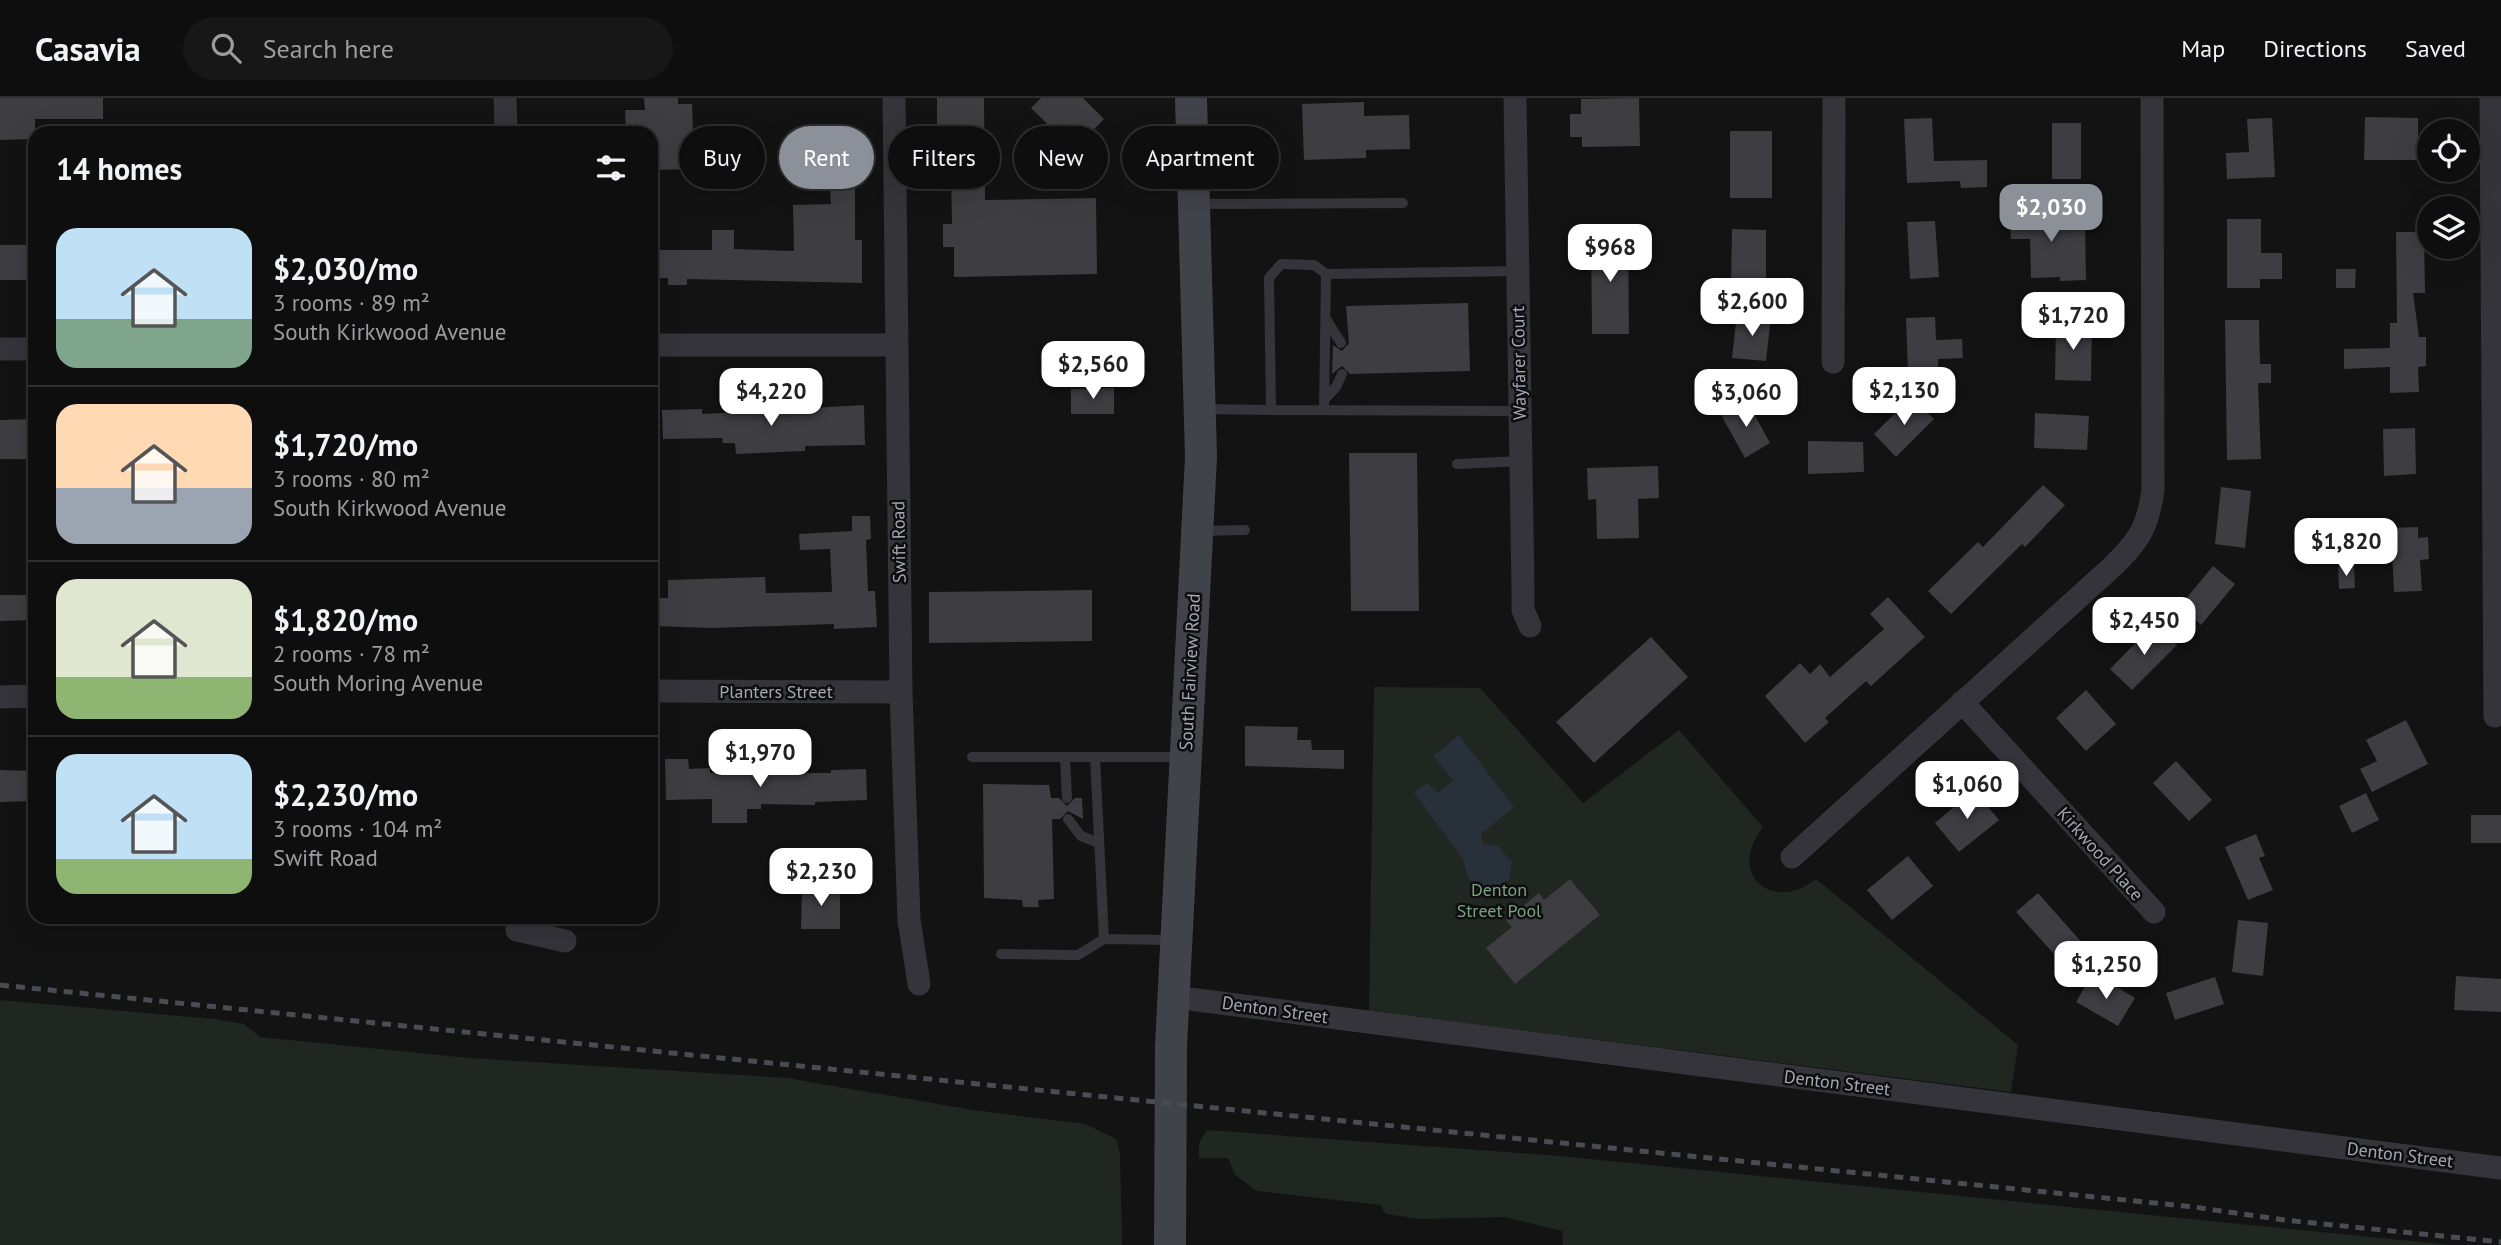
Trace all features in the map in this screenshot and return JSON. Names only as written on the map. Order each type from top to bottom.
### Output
[{"type":"main road","name":"South Fairview Road","points":[[1170,1245],[1169,1104],[1185,757],[1199,531],[1200,409],[1191,98]]},
{"type":"street","points":[[505,98],[506,126]]},
{"type":"street","name":"Swift Road","points":[[894,98],[901,692],[909,920],[919,984]]},
{"type":"street","name":"Wayfarer Court","points":[[1515,98],[1523,610],[1530,626]]},
{"type":"street","points":[[1833,362],[1834,98]]},
{"type":"street","points":[[1792,857],[2112,568],[2135,545],[2149,519],[2153,464],[2152,98]]},
{"type":"street","points":[[2491,98],[2496,716]]},
{"type":"street","points":[[658,345],[897,345]]},
{"type":"street","points":[[0,349],[28,349]]},
{"type":"street","name":"Planters Street","points":[[658,691],[901,692]]},
{"type":"street","points":[[0,697],[28,696]]},
{"type":"street","name":"Kirkwood Place","points":[[1962,702],[2154,912]]},
{"type":"street","points":[[517,924],[517,930],[565,941]]},
{"type":"street","name":"Denton Street","points":[[1174,997],[2501,1168]]},
{"type":"lane","points":[[1194,204],[1403,203]]},
{"type":"lane","points":[[1271,410],[1269,278],[1281,264],[1314,265],[1326,274],[1518,271]]},
{"type":"lane","points":[[1324,405],[1326,274]]},
{"type":"lane","points":[[1326,319],[1341,342]]},
{"type":"lane","points":[[1324,405],[1342,374]]},
{"type":"lane","points":[[1200,409],[1271,410],[1324,405],[1520,411]]},
{"type":"lane","points":[[1457,464],[1521,461]]},
{"type":"lane","points":[[1199,531],[1245,530]]},
{"type":"lane","points":[[972,757],[1185,757]]},
{"type":"lane","points":[[1065,757],[1067,798]]},
{"type":"lane","points":[[1095,757],[1104,939]]},
{"type":"lane","points":[[1068,819],[1081,836],[1099,843]]},
{"type":"lane","points":[[1001,954],[1078,955],[1104,939],[1176,940]]},
{"type":"green space","name":"Denton Street Pool","points":[[1374,687],[1480,688],[1583,803],[1679,730],[1763,827],[1753,845],[1750,861],[1752,874],[1760,884],[1771,890],[1784,892],[1800,889],[1816,879],[2018,1045],[2011,1092],[1369,1011]]},
{"type":"green space","points":[[0,1000],[214,1019],[244,1024],[260,1037],[469,1058],[787,1078],[973,1110],[1085,1124],[1116,1139],[1120,1153],[1122,1245],[0,1245]]},
{"type":"green space","points":[[1207,1130],[1560,1156],[2451,1245],[1563,1245],[1562,1231],[1505,1217],[1420,1219],[1386,1214],[1380,1205],[1257,1191],[1235,1175],[1228,1158],[1199,1158],[1199,1143]]},
{"type":"shaded area","points":[[1459,735],[1514,807],[1481,834],[1483,843],[1498,846],[1512,862],[1509,880],[1490,891],[1479,888],[1468,877],[1463,859],[1414,793],[1427,783],[1438,793],[1453,780],[1433,756]]},
{"type":"building","points":[[0,98],[103,98],[103,119],[35,119],[35,126],[28,126],[28,139],[0,140]]},
{"type":"building","points":[[644,98],[678,98],[678,104],[692,104],[693,126],[679,126],[679,169],[658,170],[658,126],[626,126],[625,110],[645,110]]},
{"type":"building","points":[[937,98],[984,98],[984,126],[937,126]]},
{"type":"building","points":[[1041,98],[1083,98],[1104,119],[1097,126],[1049,126],[1031,108]]},
{"type":"building","points":[[1639,98],[1640,146],[1582,147],[1582,137],[1570,137],[1570,114],[1581,114],[1581,99]]},
{"type":"building","points":[[1364,102],[1364,116],[1409,115],[1410,149],[1366,150],[1366,158],[1304,160],[1302,104]]},
{"type":"building","points":[[2365,117],[2418,118],[2417,160],[2364,160]]},
{"type":"building","points":[[1932,118],[1934,161],[1987,160],[1987,187],[1961,188],[1960,181],[1907,183],[1904,119]]},
{"type":"building","points":[[2272,118],[2275,177],[2227,179],[2226,153],[2249,152],[2247,119]]},
{"type":"building","points":[[2052,123],[2081,123],[2081,179],[2052,179]]},
{"type":"building","points":[[1730,131],[1772,131],[1772,198],[1730,198]]},
{"type":"building","points":[[830,189],[855,189],[855,240],[862,240],[862,283],[687,279],[687,285],[668,285],[668,278],[658,278],[658,250],[712,250],[712,230],[734,230],[734,249],[794,251],[793,205],[831,204]]},
{"type":"building","points":[[951,189],[985,189],[985,200],[1096,198],[1097,274],[954,277],[954,247],[943,247],[943,224],[952,224]]},
{"type":"building","points":[[2009,204],[2037,204],[2037,221],[2085,220],[2086,280],[2031,278],[2030,239],[2011,239]]},
{"type":"building","points":[[2227,219],[2261,219],[2261,253],[2282,253],[2282,279],[2260,279],[2260,288],[2227,288]]},
{"type":"building","points":[[1935,221],[1939,277],[1910,279],[1907,222]]},
{"type":"building","points":[[1732,229],[1766,230],[1766,284],[1731,283]]},
{"type":"building","points":[[2396,232],[2417,232],[2417,259],[2424,259],[2425,293],[2413,293],[2419,337],[2426,337],[2426,366],[2418,367],[2419,392],[2390,393],[2390,367],[2344,369],[2344,349],[2390,348],[2390,323],[2397,323]]},
{"type":"building","points":[[1628,233],[1629,334],[1592,334],[1591,234]]},
{"type":"building","points":[[0,245],[28,245],[28,280],[0,280]]},
{"type":"building","points":[[2336,269],[2356,269],[2355,288],[2336,288]]},
{"type":"building","points":[[1468,303],[1470,371],[1350,374],[1342,366],[1332,374],[1333,345],[1342,351],[1349,343],[1346,306]]},
{"type":"building","points":[[1737,314],[1771,317],[1766,361],[1732,358]]},
{"type":"building","points":[[1935,317],[1936,340],[1962,339],[1963,358],[1938,359],[1938,371],[1908,372],[1906,318]]},
{"type":"building","points":[[2225,320],[2259,320],[2260,364],[2271,364],[2271,383],[2258,383],[2261,459],[2227,460]]},
{"type":"building","points":[[2056,322],[2092,323],[2091,381],[2055,380]]},
{"type":"building","points":[[1114,388],[1114,414],[1071,414],[1071,389]]},
{"type":"building","points":[[1912,397],[1934,419],[1896,457],[1874,434]]},
{"type":"building","points":[[1747,401],[1770,443],[1745,458],[1721,415]]},
{"type":"building","points":[[864,405],[865,445],[805,446],[805,451],[736,454],[735,443],[723,443],[722,438],[663,439],[662,410],[702,409],[702,414]]},
{"type":"building","points":[[2035,413],[2089,416],[2087,450],[2034,448]]},
{"type":"building","points":[[28,419],[28,459],[0,459],[0,420]]},
{"type":"building","points":[[2415,428],[2416,474],[2384,476],[2383,429]]},
{"type":"building","points":[[1808,441],[1863,442],[1864,472],[1808,474]]},
{"type":"building","points":[[1349,453],[1417,453],[1419,611],[1351,611]]},
{"type":"building","points":[[1658,466],[1659,498],[1638,499],[1639,538],[1597,539],[1596,499],[1588,500],[1587,468]]},
{"type":"building","points":[[2043,485],[2065,505],[2025,547],[2022,544],[1951,614],[1928,591],[1978,542],[1983,547]]},
{"type":"building","points":[[2221,487],[2251,491],[2245,548],[2215,544]]},
{"type":"building","points":[[852,516],[870,516],[871,539],[866,540],[868,591],[875,591],[877,627],[834,629],[834,624],[713,628],[658,626],[658,598],[668,598],[668,580],[765,577],[766,593],[832,592],[830,549],[800,550],[799,534],[852,531]]},
{"type":"building","points":[[2418,527],[2418,538],[2428,537],[2429,559],[2420,560],[2422,591],[2394,592],[2391,528]]},
{"type":"building","points":[[2213,566],[2235,584],[2201,625],[2180,606]]},
{"type":"building","points":[[2354,566],[2355,588],[2339,589],[2338,567]]},
{"type":"building","points":[[1092,590],[1092,641],[929,643],[929,592]]},
{"type":"building","points":[[0,595],[28,595],[28,620],[0,621]]},
{"type":"building","points":[[1888,597],[1925,637],[1871,686],[1866,681],[1825,718],[1829,722],[1805,743],[1765,696],[1800,663],[1810,674],[1820,664],[1830,677],[1884,629],[1870,614]]},
{"type":"building","points":[[2155,623],[2177,645],[2132,690],[2110,669]]},
{"type":"building","points":[[1651,637],[1688,677],[1594,763],[1556,722]]},
{"type":"building","points":[[2086,690],[2116,724],[2086,751],[2056,718]]},
{"type":"building","points":[[2406,720],[2428,764],[2372,792],[2360,769],[2377,761],[2366,740]]},
{"type":"building","points":[[1245,726],[1298,727],[1297,740],[1311,740],[1312,750],[1344,750],[1344,769],[1245,766]]},
{"type":"building","points":[[665,759],[688,759],[689,769],[710,768],[710,773],[831,773],[831,770],[866,769],[867,800],[815,802],[815,805],[761,804],[761,809],[747,809],[747,823],[712,823],[712,799],[666,800]]},
{"type":"building","points":[[2176,761],[2212,800],[2189,821],[2153,783]]},
{"type":"building","points":[[0,770],[28,771],[28,801],[0,802]]},
{"type":"building","points":[[983,784],[1049,785],[1051,798],[1059,798],[1067,806],[1075,798],[1082,798],[1083,819],[1068,811],[1060,819],[1052,819],[1054,899],[1038,900],[1039,907],[1023,907],[1022,900],[984,898]]},
{"type":"building","points":[[1974,790],[1999,820],[1959,852],[1935,823]]},
{"type":"building","points":[[2366,793],[2379,820],[2352,833],[2339,806]]},
{"type":"building","points":[[2471,815],[2501,815],[2501,843],[2471,843]]},
{"type":"building","points":[[2256,834],[2265,856],[2259,858],[2273,890],[2248,900],[2225,847]]},
{"type":"building","points":[[1908,856],[1933,886],[1892,920],[1867,890]]},
{"type":"building","points":[[1570,879],[1600,915],[1515,984],[1486,948],[1512,927],[1506,920],[1539,893],[1544,900]]},
{"type":"building","points":[[802,886],[840,887],[840,929],[801,929]]},
{"type":"building","points":[[2038,893],[2085,946],[2064,965],[2016,912]]},
{"type":"building","points":[[2238,920],[2268,923],[2263,976],[2232,972]]},
{"type":"building","points":[[2456,976],[2501,979],[2501,1012],[2454,1010]]},
{"type":"building","points":[[2215,977],[2224,1004],[2175,1020],[2166,993]]},
{"type":"building","points":[[2090,978],[2108,989],[2112,984],[2135,998],[2118,1026],[2076,1002]]},
{"type":"railway","points":[[0,985],[2194,1207],[2284,1220],[2501,1242]]}]
